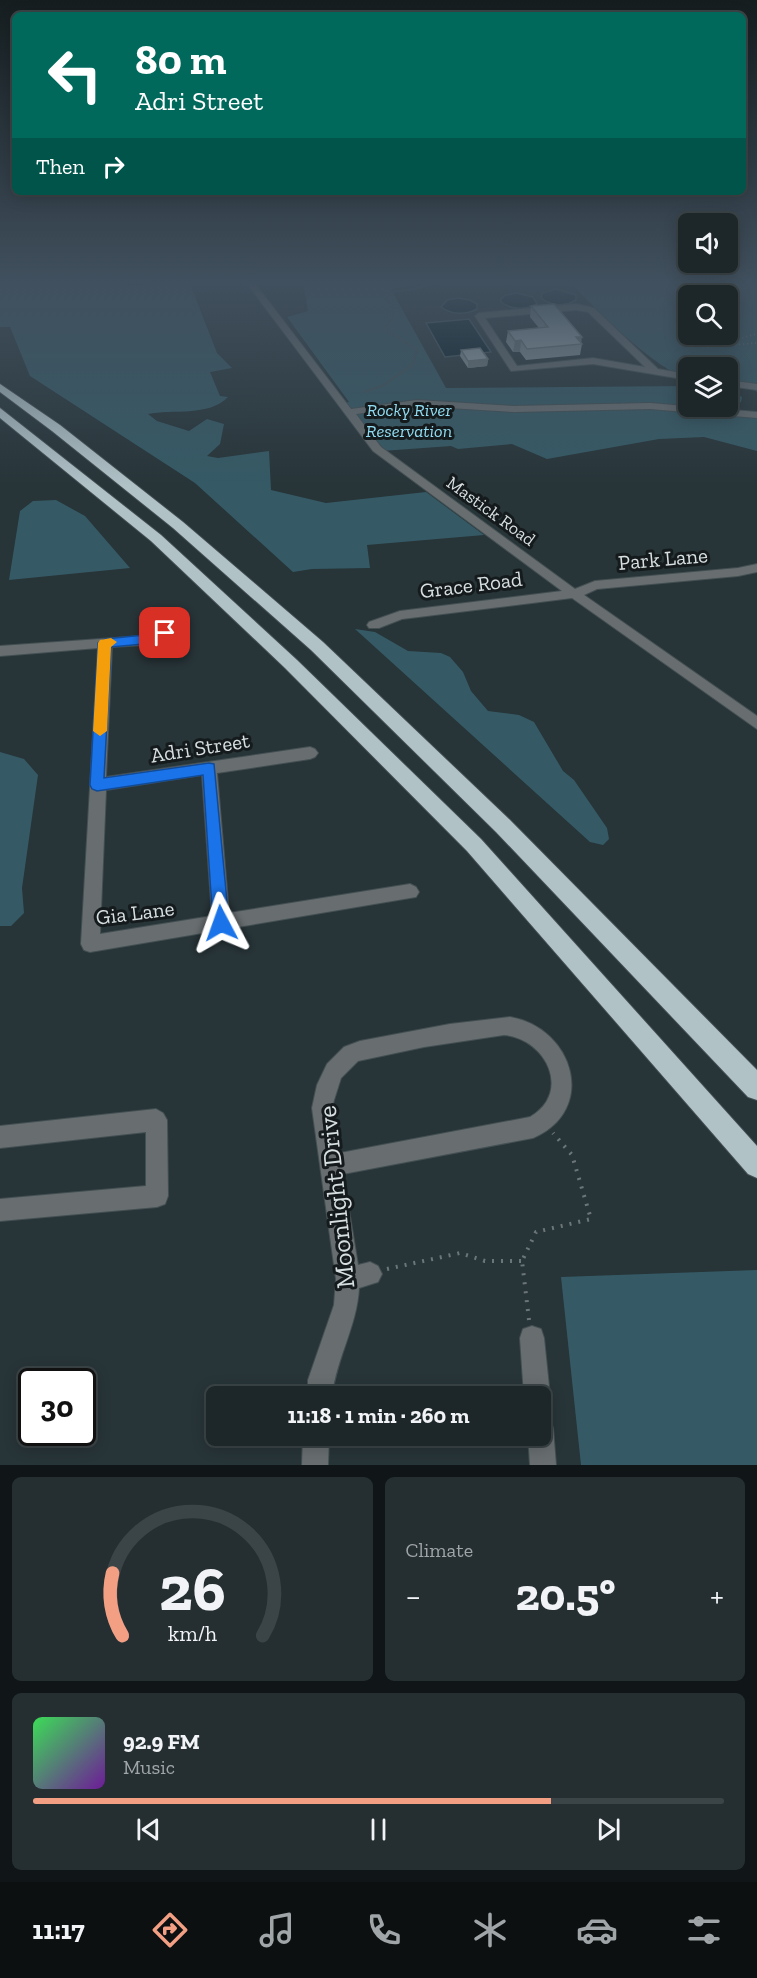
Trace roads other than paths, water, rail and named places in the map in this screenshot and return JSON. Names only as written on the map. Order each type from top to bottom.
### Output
[{"type":"highway","points":[[0,387],[178,525],[317,646],[502,826],[757,1088]]},
{"type":"highway","points":[[0,412],[156,538],[190,569],[291,664],[474,845],[757,1164]]},
{"type":"street","name":"Mastick Road","points":[[301,349],[377,449],[574,594],[757,724]]},
{"type":"street","points":[[501,349],[514,369],[593,361],[678,375]]},
{"type":"street","points":[[632,349],[655,371]]},
{"type":"street","points":[[738,384],[757,387]]},
{"type":"street","points":[[349,412],[417,404],[514,409],[650,406],[757,415]]},
{"type":"street","name":"Park Lane","points":[[574,594],[596,585],[738,572],[757,568]]},
{"type":"street","name":"Grace Road","points":[[374,625],[400,615],[574,594]]},
{"type":"street","points":[[0,651],[144,640],[165,633]]},
{"type":"street","name":"Gia Lane","points":[[105,643],[90,944],[410,892]]},
{"type":"street","name":"Adri Street","points":[[97,785],[310,753]]},
{"type":"street","points":[[209,768],[221,923]]},
{"type":"street","name":"Moonlight Drive","points":[[321,1386],[346,1305],[359,1276],[331,1165],[322,1108],[327,1084],[335,1068],[359,1049],[506,1026],[530,1032],[544,1043],[558,1062],[562,1096],[555,1112],[544,1123],[331,1165]]},
{"type":"street","points":[[0,1137],[156,1120],[157,1196],[0,1210]]},
{"type":"street","points":[[531,1338],[536,1386]]},
{"type":"street","points":[[315,1465],[316,1446]]},
{"type":"street","points":[[541,1446],[543,1465]]},
{"type":"waterway","points":[[364,392],[384,385],[413,364],[416,349]]},
{"type":"park label","name":"Rocky River Reservation","points":[[409,420]]}]
